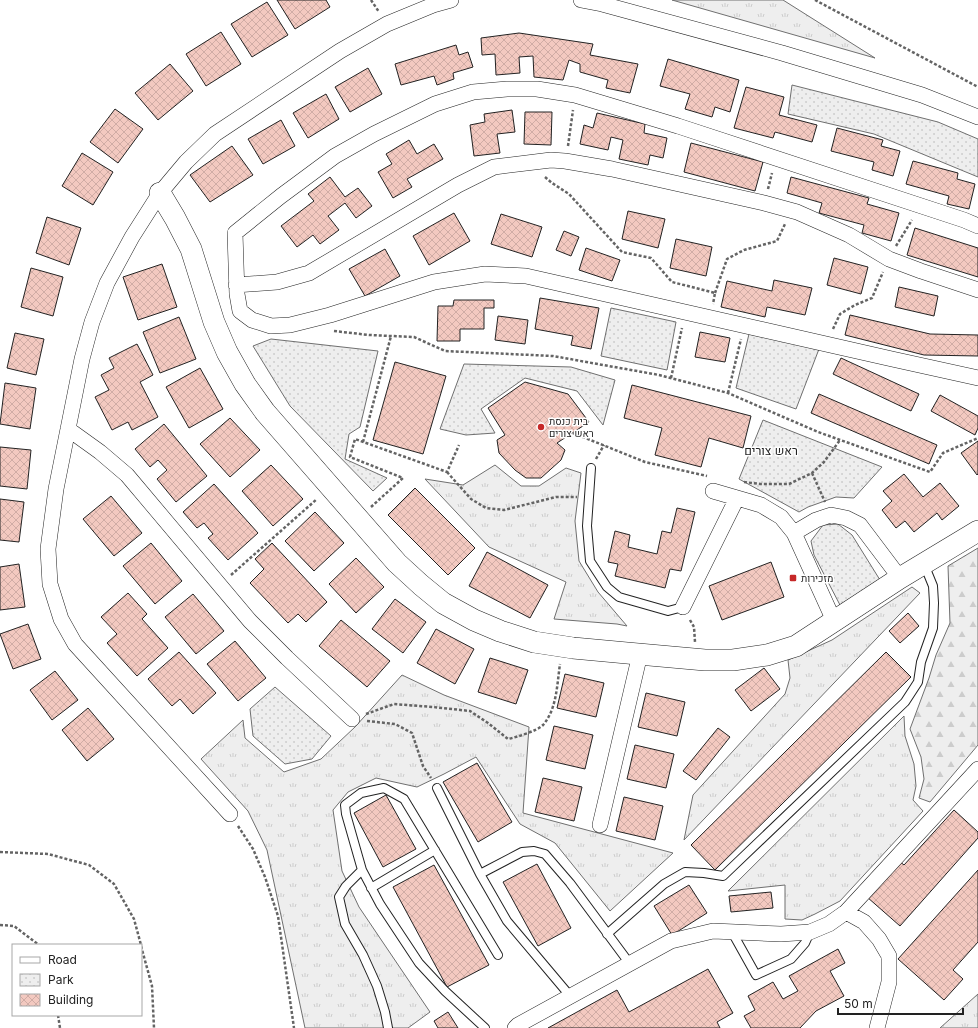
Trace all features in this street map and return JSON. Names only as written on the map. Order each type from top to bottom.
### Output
[{"type":"street","points":[[230,814],[75,644],[61,619],[50,584],[48,549],[56,489],[82,359],[92,322],[107,283],[132,237],[160,193],[186,162],[215,134],[340,51],[387,24],[433,5],[451,0]]},
{"type":"street","points":[[581,0],[602,4],[782,52],[922,95],[978,117]]},
{"type":"street","points":[[978,226],[920,205],[678,126],[575,96],[537,89],[507,89],[473,92],[435,104],[374,134],[336,156],[281,196],[235,233],[236,294],[240,311],[252,320],[271,326],[290,325],[345,310],[434,282],[485,274],[526,276],[978,378]]},
{"type":"street","points":[[236,284],[277,282],[309,273],[458,185],[494,167],[551,160],[612,169],[791,210],[849,235],[889,258],[921,271],[978,290]]},
{"type":"street","points":[[160,193],[175,218],[190,249],[214,322],[227,352],[245,384],[266,412],[397,563],[443,603],[474,620],[500,631],[534,642],[573,648],[705,660],[733,660],[767,655],[796,646],[900,578],[978,531]]},
{"type":"street","points":[[68,429],[100,452],[127,475],[250,621],[352,719]]},
{"type":"street","points":[[713,491],[761,505],[781,517],[794,533],[834,621]]},
{"type":"street","points":[[683,607],[737,498]]},
{"type":"street","points":[[794,533],[816,520],[831,515],[846,518],[860,525],[900,578]]},
{"type":"street","points":[[600,825],[640,654]]},
{"type":"street","points":[[515,1028],[672,941],[712,931],[781,934],[810,932],[829,924],[846,912],[978,769]]},
{"type":"street","points":[[846,912],[864,922],[880,939],[889,956],[889,982],[877,1028]]},
{"type":"lane","points":[[592,468],[587,526],[590,561],[607,587],[619,597],[668,611],[683,607]]},
{"type":"lane","points":[[608,934],[664,884],[686,872],[723,876],[905,702],[918,682],[921,662],[933,628],[934,586],[924,564]]},
{"type":"lane","points":[[484,1028],[445,991],[419,963],[380,904],[362,870],[345,806],[361,793],[384,788],[404,799],[498,955]]},
{"type":"lane","points":[[437,788],[480,874],[507,921],[571,997]]},
{"type":"lane","points":[[371,888],[435,850]]},
{"type":"lane","points":[[480,874],[522,852],[534,851],[545,854],[570,883],[630,964]]},
{"type":"lane","points":[[362,870],[346,886],[339,897],[345,924],[363,955],[377,986],[388,1028]]},
{"type":"lane","points":[[732,932],[756,975],[791,959],[805,943],[810,932]]},
{"type":"path","points":[[815,0],[978,87]]},
{"type":"path","points":[[565,162],[575,96]]},
{"type":"path","points":[[764,203],[776,158]]},
{"type":"path","points":[[530,163],[552,183],[569,194],[622,252],[650,258],[672,282],[715,293]]},
{"type":"path","points":[[827,344],[840,314],[854,305],[872,298],[889,258],[920,205]]},
{"type":"path","points":[[711,318],[715,293],[727,259],[744,250],[776,240],[791,210]]},
{"type":"path","points":[[671,378],[685,312]]},
{"type":"path","points":[[728,393],[745,326]]},
{"type":"path","points":[[329,330],[369,335],[414,336],[445,351],[553,356],[659,375],[728,393],[818,432],[930,472],[943,453],[978,438]]},
{"type":"path","points":[[363,442],[391,336]]},
{"type":"path","points":[[573,433],[645,462],[717,478],[713,491]]},
{"type":"path","points":[[359,519],[403,478],[350,458],[355,439],[447,472],[471,499],[486,508],[504,510],[556,497],[589,498]]},
{"type":"path","points":[[739,481],[760,484],[789,484],[812,473],[824,462],[840,440]]},
{"type":"path","points":[[447,472],[459,445]]},
{"type":"path","points":[[812,473],[831,515]]},
{"type":"path","points":[[220,585],[331,487]]},
{"type":"path","points":[[683,607],[694,627],[696,659]]},
{"type":"path","points":[[352,719],[394,704],[433,707],[470,711],[508,739],[524,735],[542,726],[552,711],[556,695],[562,646]]},
{"type":"path","points":[[352,719],[395,724],[412,733],[423,766],[437,788]]},
{"type":"path","points":[[230,814],[253,849],[265,877],[278,916],[294,1028]]},
{"type":"path","points":[[0,852],[48,854],[89,865],[114,884],[134,919],[141,944]]},
{"type":"path","points":[[0,925],[14,926],[38,944]]},
{"type":"path","points":[[142,949],[152,986],[154,1028]]},
{"type":"path","points":[[58,1016],[60,1028]]},
{"type":"green space","points":[[672,0],[783,0],[875,58]]},
{"type":"green space","points":[[792,85],[938,122],[978,139],[978,177],[874,134],[788,114]]},
{"type":"green space","points":[[611,308],[676,322],[667,370],[601,356]]},
{"type":"green space","points":[[749,334],[819,349],[796,409],[736,388]]},
{"type":"green space","points":[[271,339],[378,351],[360,427],[349,434],[345,459],[387,478],[373,491],[290,406],[253,346]]},
{"type":"green space","points":[[464,364],[571,367],[615,380],[603,425],[577,391],[525,378],[481,409],[495,433],[466,435],[440,429]]},
{"type":"green space","points":[[763,420],[882,467],[854,498],[836,497],[808,507],[799,512],[739,479]]},
{"type":"green space","points":[[495,465],[521,486],[539,486],[566,468],[581,473],[575,521],[579,561],[598,592],[627,626],[554,619],[566,582],[489,547],[425,479],[463,485]]},
{"type":"green space","points":[[838,524],[852,535],[880,580],[840,605],[814,555],[811,541],[823,525]]},
{"type":"green space","points":[[978,548],[978,745],[930,802],[919,798],[924,779],[921,757],[910,729],[936,655],[950,623],[948,566]]},
{"type":"green space","points":[[912,587],[920,593],[684,840],[693,795],[785,694],[790,678],[788,660],[832,640]]},
{"type":"green space","points":[[402,675],[444,695],[529,727],[523,813],[673,853],[610,911],[555,843],[520,824],[476,757],[417,787],[376,778],[348,792],[333,810],[342,871],[359,907],[430,1012],[408,1028],[305,1028],[267,850],[248,811],[201,759],[243,720],[245,738],[284,772],[321,759],[355,727]]},
{"type":"green space","points":[[275,687],[331,736],[312,759],[285,764],[253,736],[250,709]]},
{"type":"green space","points":[[904,716],[905,736],[914,764],[916,786],[913,800],[923,811],[840,901],[802,920],[785,919],[785,885],[728,891]]},
{"type":"green space","points":[[978,994],[978,1028],[940,1028]]},
{"type":"building","points":[[277,0],[326,0],[330,7],[295,29]]},
{"type":"building","points":[[267,2],[288,35],[252,57],[231,24]]},
{"type":"building","points":[[221,32],[241,64],[206,86],[186,54]]},
{"type":"building","points":[[519,33],[593,44],[590,55],[638,64],[630,93],[606,88],[608,80],[580,72],[580,64],[569,60],[563,80],[534,77],[533,56],[519,57],[520,73],[496,75],[495,54],[482,55],[481,38]]},
{"type":"building","points":[[456,45],[459,55],[468,52],[473,67],[453,73],[454,79],[437,85],[434,76],[401,85],[395,64]]},
{"type":"building","points":[[668,59],[739,80],[730,112],[715,107],[712,117],[685,109],[690,94],[660,86]]},
{"type":"building","points":[[170,64],[193,91],[158,120],[135,93]]},
{"type":"building","points":[[368,68],[382,94],[350,112],[335,87]]},
{"type":"building","points":[[746,87],[784,97],[779,115],[817,125],[812,142],[775,132],[773,138],[734,128]]},
{"type":"building","points":[[326,94],[339,119],[308,138],[293,113]]},
{"type":"building","points":[[115,109],[143,129],[118,163],[90,142]]},
{"type":"building","points":[[512,110],[515,132],[497,134],[500,153],[474,156],[470,125],[485,122],[484,114]]},
{"type":"building","points":[[525,112],[552,112],[551,145],[524,144]]},
{"type":"building","points":[[597,113],[645,124],[644,133],[667,138],[663,158],[650,155],[648,165],[619,159],[623,140],[611,137],[608,150],[580,144],[584,125],[593,128]]},
{"type":"building","points":[[281,120],[295,146],[263,164],[248,139]]},
{"type":"building","points":[[837,128],[883,140],[881,146],[900,151],[893,176],[872,170],[874,162],[831,151]]},
{"type":"building","points":[[409,140],[417,154],[434,144],[443,159],[407,179],[412,187],[393,198],[378,172],[392,164],[386,154]]},
{"type":"building","points":[[691,143],[763,162],[755,191],[684,172]]},
{"type":"building","points":[[232,146],[253,175],[210,202],[190,175]]},
{"type":"building","points":[[82,153],[113,172],[93,205],[62,186]]},
{"type":"building","points":[[913,161],[958,173],[957,179],[975,184],[969,209],[947,204],[949,196],[906,184]]},
{"type":"building","points":[[330,177],[345,197],[358,188],[372,206],[356,218],[345,203],[328,216],[339,230],[320,244],[313,235],[297,247],[281,226],[314,201],[308,194]]},
{"type":"building","points":[[791,177],[869,198],[867,204],[899,213],[891,241],[862,233],[864,225],[819,213],[822,203],[787,193]]},
{"type":"building","points":[[628,211],[665,219],[658,248],[622,239]]},
{"type":"building","points":[[454,213],[470,241],[429,265],[413,236]]},
{"type":"building","points":[[501,214],[542,227],[532,257],[491,244]]},
{"type":"building","points":[[47,217],[81,228],[69,265],[36,253]]},
{"type":"building","points":[[915,228],[978,248],[978,277],[907,255]]},
{"type":"building","points":[[564,231],[579,237],[571,256],[556,250]]},
{"type":"building","points":[[676,239],[712,247],[706,276],[670,268]]},
{"type":"building","points":[[586,248],[620,260],[612,281],[579,270]]},
{"type":"building","points":[[385,249],[400,276],[365,296],[349,269]]},
{"type":"building","points":[[834,258],[868,267],[861,294],[827,285]]},
{"type":"building","points":[[162,264],[177,307],[138,320],[123,277]]},
{"type":"building","points":[[31,268],[63,277],[53,316],[21,307]]},
{"type":"building","points":[[774,280],[812,288],[805,315],[767,307],[765,317],[721,307],[727,281],[772,291]]},
{"type":"building","points":[[899,287],[938,296],[934,316],[895,307]]},
{"type":"building","points":[[540,298],[599,308],[591,349],[571,345],[573,336],[535,329]]},
{"type":"building","points":[[454,300],[494,300],[494,308],[484,308],[484,329],[460,329],[460,341],[437,341],[438,306],[453,306]]},
{"type":"building","points":[[850,315],[930,334],[978,335],[978,356],[924,355],[845,335]]},
{"type":"building","points":[[498,316],[528,320],[525,344],[495,340]]},
{"type":"building","points":[[179,317],[196,359],[160,373],[143,332]]},
{"type":"building","points":[[700,332],[730,338],[725,362],[695,357]]},
{"type":"building","points":[[15,333],[44,339],[36,375],[7,368]]},
{"type":"building","points":[[137,344],[153,375],[140,382],[158,417],[132,430],[128,422],[112,430],[95,397],[109,390],[101,375],[114,368],[109,358]]},
{"type":"building","points":[[841,358],[919,394],[911,411],[833,374]]},
{"type":"building","points":[[395,362],[446,376],[423,454],[373,440]]},
{"type":"building","points":[[200,368],[223,409],[189,428],[166,387]]},
{"type":"building","name":"בית כנסת ראש צורים","points":[[525,382],[568,394],[589,422],[557,443],[565,450],[561,460],[541,478],[526,478],[515,470],[499,453],[497,440],[505,435],[488,408]]},
{"type":"building","points":[[5,383],[36,388],[30,429],[0,424]]},
{"type":"building","points":[[632,385],[751,416],[743,448],[709,438],[701,467],[655,455],[662,428],[624,418]]},
{"type":"building","points":[[819,394],[937,445],[929,464],[811,413]]},
{"type":"building","points":[[940,395],[978,416],[978,428],[975,435],[931,411]]},
{"type":"building","points":[[230,418],[260,450],[230,477],[200,444]]},
{"type":"building","points":[[164,424],[207,476],[176,502],[157,479],[167,470],[158,460],[150,467],[135,449]]},
{"type":"building","points":[[978,441],[978,474],[977,475],[961,453]]},
{"type":"building","points":[[0,447],[31,450],[27,489],[0,486]]},
{"type":"building","points":[[271,465],[303,499],[273,526],[242,491]]},
{"type":"building","points":[[904,474],[923,497],[940,483],[959,506],[942,520],[937,513],[914,532],[905,521],[896,528],[882,510],[892,501],[883,491]]},
{"type":"building","points":[[214,484],[258,533],[228,560],[208,538],[213,534],[204,523],[197,528],[183,512]]},
{"type":"building","points":[[415,488],[475,548],[448,575],[388,515]]},
{"type":"building","points":[[111,496],[142,533],[114,556],[83,519]]},
{"type":"building","points":[[0,499],[24,502],[19,542],[0,540]]},
{"type":"building","points":[[677,508],[695,512],[681,571],[670,569],[665,588],[615,576],[618,564],[608,562],[615,531],[630,535],[628,547],[657,554],[662,531],[671,533]]},
{"type":"building","points":[[315,512],[344,543],[314,571],[285,541]]},
{"type":"building","points":[[151,543],[182,581],[155,604],[123,566]]},
{"type":"building","points":[[272,543],[327,602],[306,622],[298,614],[288,623],[250,583],[264,569],[255,559]]},
{"type":"building","points":[[487,552],[548,585],[530,618],[469,586]]},
{"type":"building","points":[[356,558],[384,587],[356,613],[329,584]]},
{"type":"building","points":[[771,562],[784,597],[722,620],[709,586]]},
{"type":"building","points":[[19,564],[25,607],[0,610],[0,567]]},
{"type":"building","points":[[128,593],[147,614],[142,619],[168,648],[137,676],[107,643],[117,634],[101,617]]},
{"type":"building","points":[[193,594],[224,631],[196,654],[165,617]]},
{"type":"building","points":[[395,599],[426,622],[403,653],[372,629]]},
{"type":"building","points":[[908,613],[919,626],[900,643],[889,631]]},
{"type":"building","points":[[341,620],[390,661],[367,687],[319,646]]},
{"type":"building","points":[[28,624],[41,659],[13,669],[0,634]]},
{"type":"building","points":[[436,629],[474,649],[455,684],[417,663]]},
{"type":"building","points":[[235,641],[266,678],[238,701],[207,664]]},
{"type":"building","points":[[179,652],[216,693],[193,714],[180,699],[172,706],[148,679]]},
{"type":"building","points":[[886,652],[911,677],[715,870],[691,845]]},
{"type":"building","points":[[490,658],[528,670],[516,704],[478,692]]},
{"type":"building","points":[[764,668],[780,689],[751,711],[735,690]]},
{"type":"building","points":[[55,671],[78,700],[52,720],[30,690]]},
{"type":"building","points":[[565,674],[604,683],[596,717],[557,708]]},
{"type":"building","points":[[646,693],[685,702],[677,736],[638,727]]},
{"type":"building","points":[[88,708],[114,739],[87,761],[62,730]]},
{"type":"building","points":[[554,726],[593,735],[585,769],[546,760]]},
{"type":"building","points":[[718,728],[730,737],[696,780],[683,771]]},
{"type":"building","points":[[635,745],[674,754],[666,788],[627,779]]},
{"type":"building","points":[[477,763],[512,822],[478,842],[443,782]]},
{"type":"building","points":[[543,778],[582,787],[574,821],[535,812]]},
{"type":"building","points":[[386,795],[416,849],[383,867],[354,813]]},
{"type":"building","points":[[624,797],[663,806],[655,840],[616,831]]},
{"type":"building","points":[[954,810],[978,832],[978,838],[900,926],[867,897],[899,861],[904,865]]},
{"type":"building","points":[[537,864],[571,928],[538,946],[503,882]]},
{"type":"building","points":[[434,865],[489,965],[447,987],[393,887]]},
{"type":"building","points":[[978,870],[978,942],[953,970],[963,979],[944,1000],[898,959]]},
{"type":"building","points":[[689,885],[707,913],[672,935],[654,906]]},
{"type":"building","points":[[771,892],[773,908],[731,912],[729,896]]},
{"type":"building","points":[[838,949],[845,963],[830,971],[844,996],[816,1011],[800,1028],[751,1028],[744,1016],[755,1010],[748,996],[773,982],[783,999],[798,991],[789,976]]},
{"type":"building","points":[[708,969],[733,1013],[717,1022],[720,1028],[548,1028],[617,990],[629,1012]]},
{"type":"building","points":[[448,1012],[458,1028],[438,1028],[434,1021]]},
{"type":"place","name":"בית כנסת ראש צורים","points":[[541,427]]},
{"type":"place","name":"מזכירות","points":[[793,578]]},
{"type":"district","name":"ראש צורים","points":[[771,450]]}]
